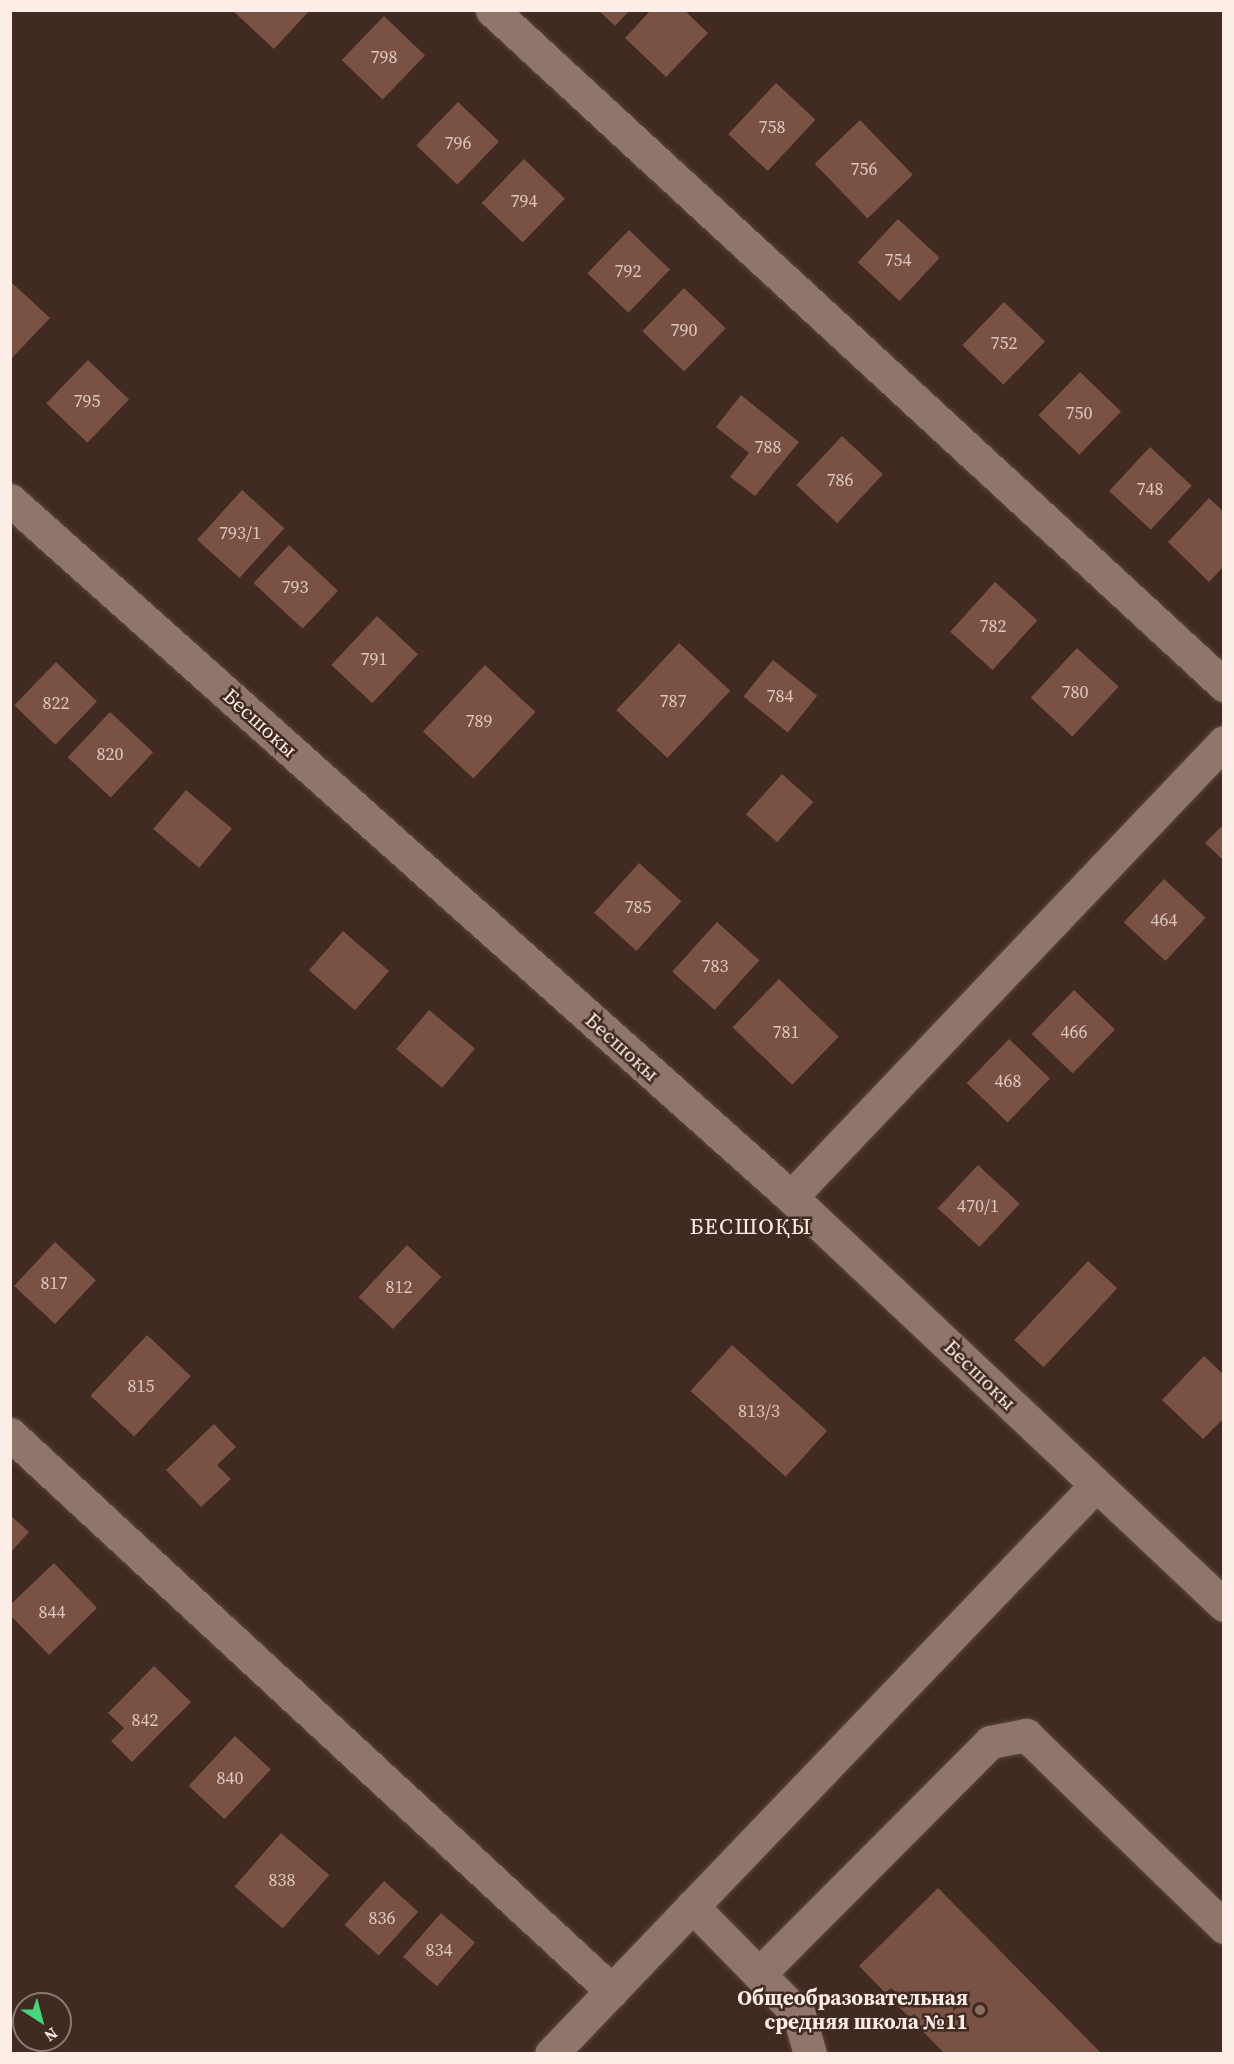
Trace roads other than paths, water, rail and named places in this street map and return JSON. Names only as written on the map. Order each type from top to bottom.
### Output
[{"type":"street","points":[[492,10],[1224,686]]},
{"type":"street","name":"Бесшокы","points":[[10,500],[791,1197],[1095,1486],[1224,1605]]},
{"type":"street","points":[[791,1197],[1224,742]]},
{"type":"street","points":[[10,1434],[612,1991]]},
{"type":"street","points":[[551,2054],[1095,1486]]},
{"type":"street","points":[[759,1974],[990,1742],[1026,1735],[1224,1927]]},
{"type":"street","points":[[692,1906],[799,2015],[810,2054]]},
{"type":"place","name":"Общеобразовательная средняя школа №11","points":[[980,2010]]},
{"type":"district","name":"БЕСШОҚЫ","points":[[751,1227]]}]
